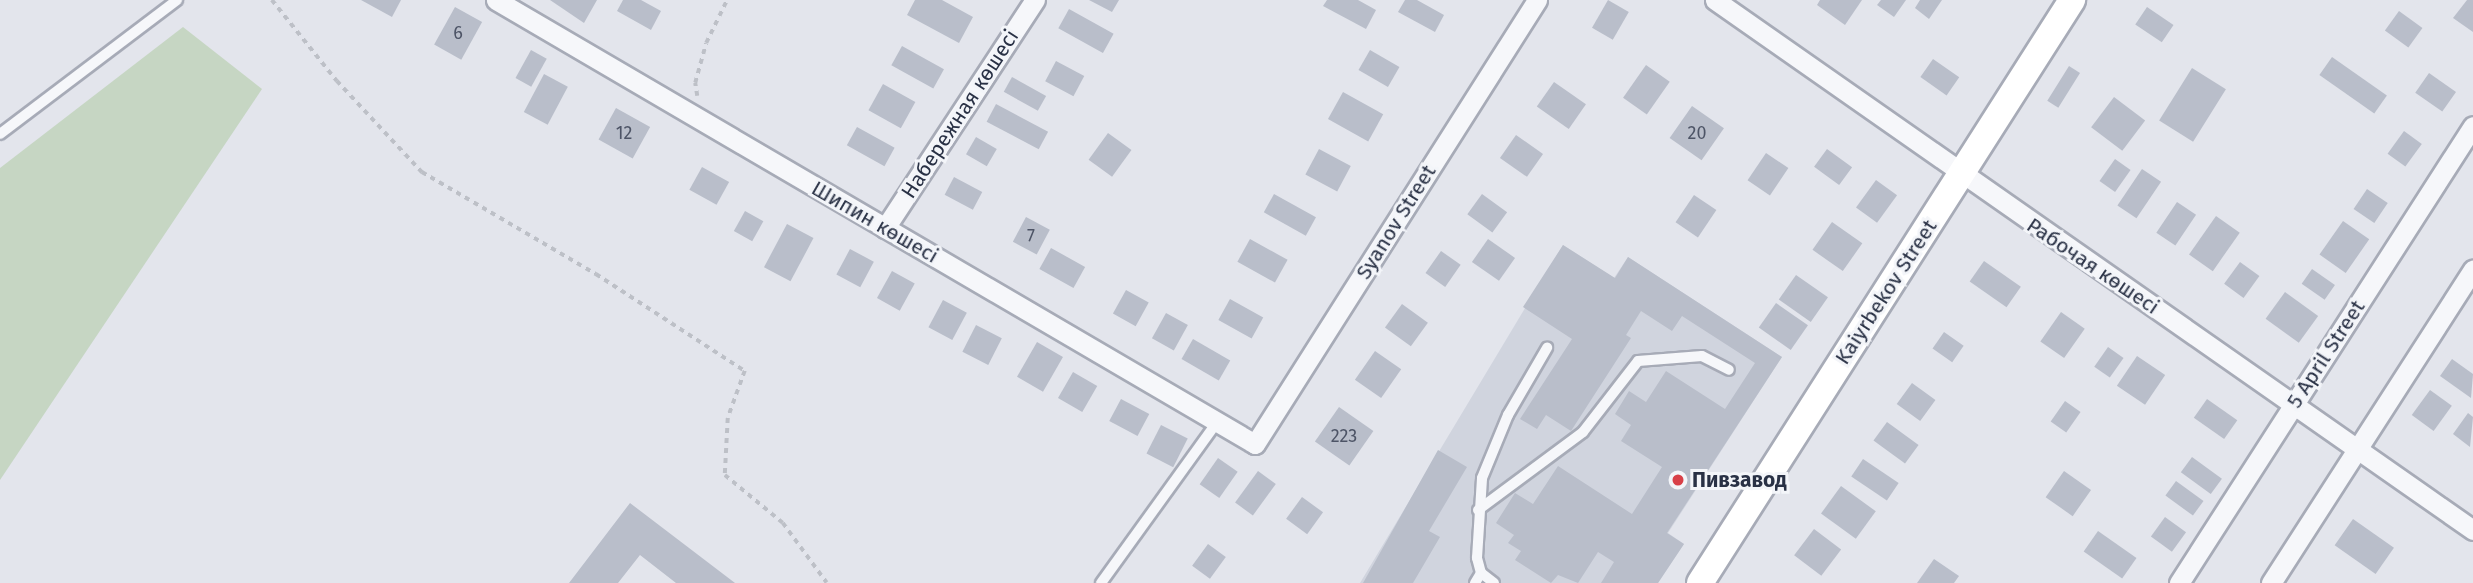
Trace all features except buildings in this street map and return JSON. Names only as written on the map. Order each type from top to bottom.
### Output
[{"type":"main road","name":"Kaiyrbekov Street","points":[[1700,583],[2072,0]]},
{"type":"street","name":"Шипин көшесі","points":[[496,0],[1255,444]]},
{"type":"street","name":"Набережная көшесі","points":[[885,228],[1035,0]]},
{"type":"street","name":"Syanov Street","points":[[1255,444],[1537,0]]},
{"type":"street","name":"Рабочая көшесі","points":[[1715,0],[1961,175],[2473,530]]},
{"type":"street","name":"5 April Street","points":[[2179,583],[2473,126]]},
{"type":"street","points":[[2271,583],[2473,269]]},
{"type":"lane","points":[[0,134],[177,0]]},
{"type":"lane","points":[[1494,583],[1478,578],[1478,510],[1494,445],[1547,348]]},
{"type":"lane","points":[[1478,510],[1583,432],[1638,361],[1702,356],[1730,370]]},
{"type":"lane","points":[[1101,583],[1217,422]]},
{"type":"path","points":[[272,0],[337,81],[422,172],[596,274],[745,371],[728,418],[726,475],[783,523],[828,583]]},
{"type":"path","points":[[702,120],[695,83],[727,0]]},
{"type":"shaded area","points":[[1563,245],[1614,278],[1628,257],[1782,357],[1668,533],[1684,544],[1658,583],[1360,583]]},
{"type":"green space","points":[[183,27],[262,89],[0,480],[0,168]]},
{"type":"place","name":"Пивзавод","points":[[1678,480]]}]
